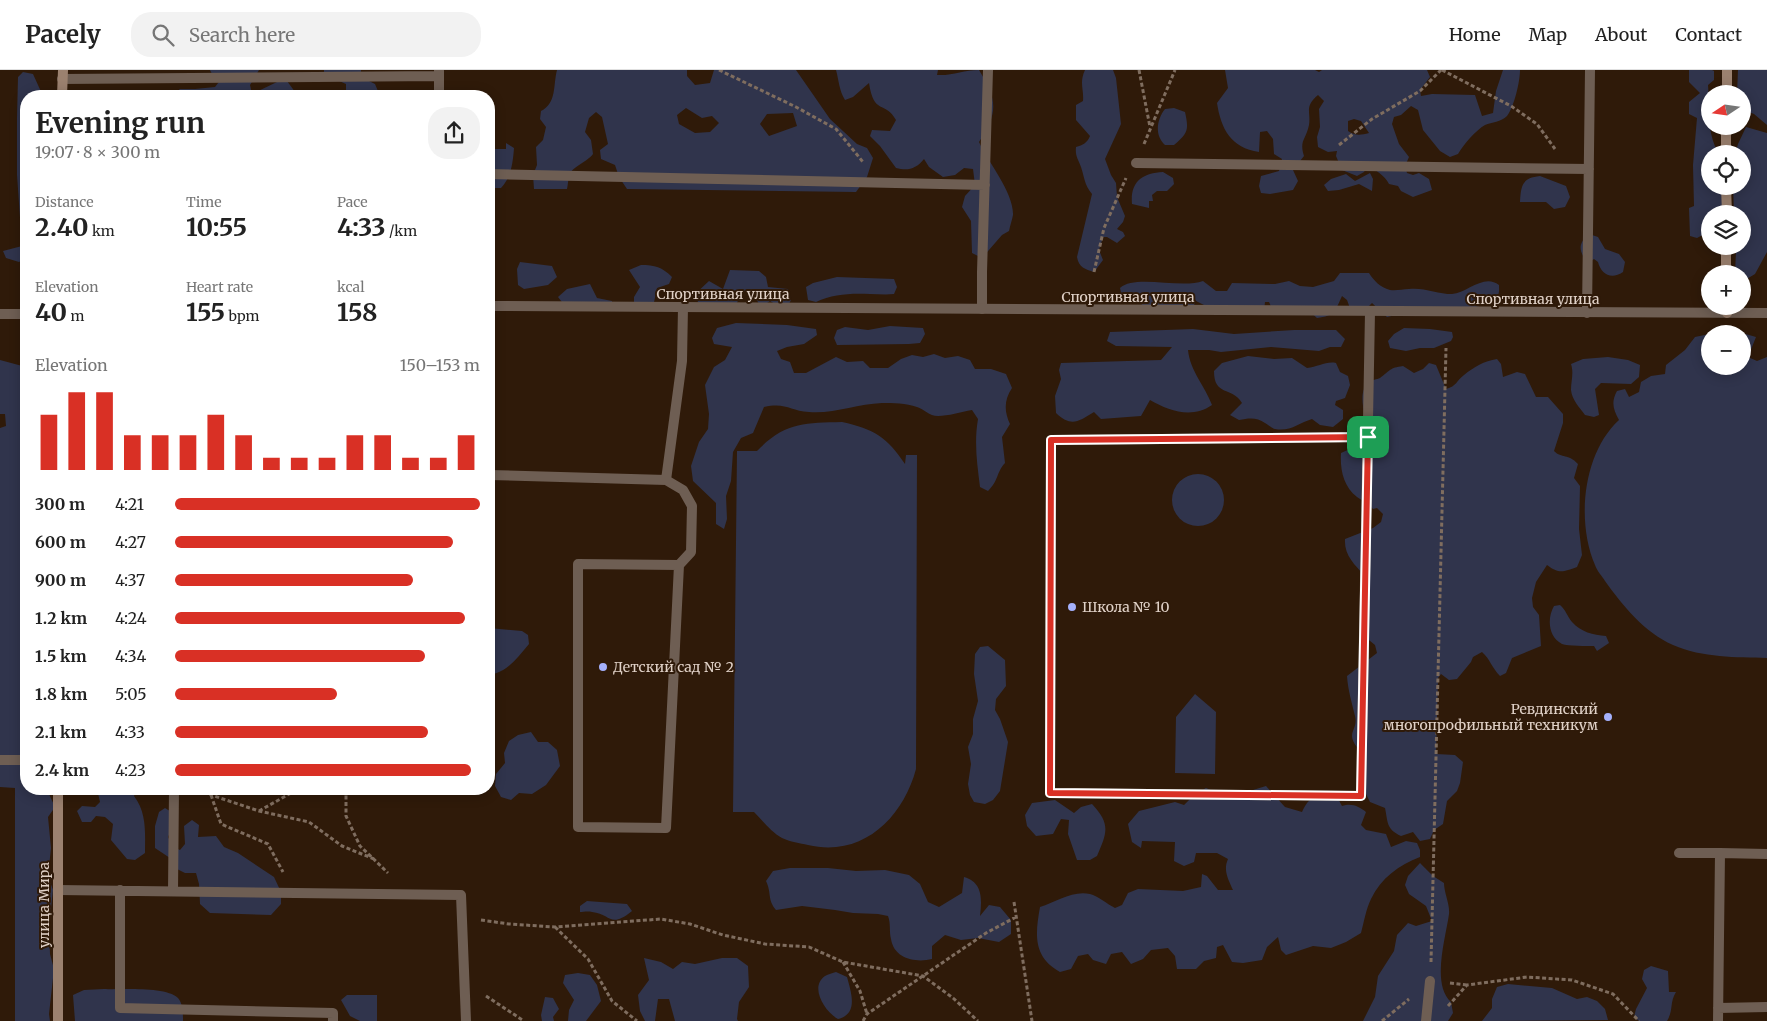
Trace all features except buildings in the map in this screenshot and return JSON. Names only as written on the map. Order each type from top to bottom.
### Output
[{"type":"street","points":[[982,309],[988,70]]},
{"type":"street","points":[[1587,313],[1590,70]]},
{"type":"street","points":[[1726,70],[1726,85]]},
{"type":"street","points":[[62,90],[63,74],[440,73],[439,90]]},
{"type":"street","points":[[1136,163],[1590,169]]},
{"type":"street","points":[[495,174],[984,185]]},
{"type":"street","name":"Спортивная улица","points":[[495,306],[1587,313],[1701,311]]},
{"type":"street","points":[[666,480],[682,361],[684,307]]},
{"type":"street","points":[[1368,437],[1051,440],[1050,793],[1361,796],[1368,437],[1370,312]]},
{"type":"street","name":"Спортивная улица","points":[[1751,312],[1767,313]]},
{"type":"street","points":[[0,314],[20,314]]},
{"type":"street","points":[[495,476],[666,480],[683,490],[692,506],[691,552],[680,565],[666,828],[578,827],[578,564],[680,565]]},
{"type":"street","points":[[0,760],[20,760]]},
{"type":"street","name":"улица Мира","points":[[58,795],[58,1021]]},
{"type":"street","points":[[173,891],[174,795]]},
{"type":"street","points":[[1679,853],[1767,854]]},
{"type":"street","points":[[1718,1021],[1720,853]]},
{"type":"street","points":[[58,890],[461,895],[466,1021]]},
{"type":"street","points":[[120,890],[120,1008],[333,1013],[333,1021]]},
{"type":"street","points":[[1426,1021],[1430,981]]},
{"type":"street","points":[[1718,1008],[1767,1007]]},
{"type":"path","points":[[719,70],[836,129],[878,183]]},
{"type":"path","points":[[1139,70],[1150,128]]},
{"type":"path","points":[[1094,272],[1104,228],[1125,180],[1136,163],[1175,70]]},
{"type":"path","points":[[1309,165],[1372,120],[1420,91],[1442,70],[1511,106],[1537,124],[1568,168]]},
{"type":"path","points":[[1446,348],[1430,981],[1467,985],[1526,977],[1572,980],[1612,994],[1639,1021]]},
{"type":"path","points":[[210,795],[259,811],[308,822],[342,846],[374,859]]},
{"type":"path","points":[[210,795],[221,824],[268,844],[294,893]]},
{"type":"path","points":[[259,811],[286,795]]},
{"type":"path","points":[[346,795],[346,816],[360,846],[410,894]]},
{"type":"path","points":[[1014,902],[1032,1021]]},
{"type":"path","points":[[462,917],[509,924],[555,927],[661,919],[690,924],[723,935],[765,944],[809,947],[843,962],[923,976],[953,998],[978,1021]]},
{"type":"path","points":[[863,1021],[867,1014],[986,933],[1016,917]]},
{"type":"path","points":[[555,927],[588,959],[612,1001],[637,1021]]},
{"type":"path","points":[[843,962],[860,991],[867,1014]]},
{"type":"path","points":[[464,982],[524,1021]]},
{"type":"path","points":[[1445,1014],[1447,1006],[1467,985]]},
{"type":"shaded area","points":[[210,70],[259,70],[250,85],[251,90],[179,90],[215,87],[222,78],[212,74]]},
{"type":"shaded area","points":[[324,70],[361,70],[361,77],[375,84],[378,90],[346,90],[346,84],[330,77]]},
{"type":"shaded area","points":[[557,70],[687,70],[687,76],[695,85],[710,83],[714,70],[796,70],[830,119],[857,144],[867,148],[873,158],[867,177],[856,192],[627,189],[619,177],[615,165],[601,159],[600,150],[608,144],[602,117],[596,112],[589,118],[585,132],[591,140],[593,154],[570,173],[567,189],[534,189],[533,175],[537,165],[536,147],[543,140],[546,127],[540,119],[541,111],[550,103],[554,93]],"holes":[[[686,108],[702,118],[712,116],[719,123],[710,132],[695,133],[679,124],[677,115]],[[793,113],[797,126],[769,136],[760,124],[767,114]]]},
{"type":"shaded area","points":[[836,70],[938,70],[937,75],[942,75],[979,70],[992,98],[993,114],[979,142],[1005,188],[1012,206],[1013,215],[1009,231],[1002,235],[982,258],[972,253],[971,221],[962,207],[965,196],[975,185],[973,169],[964,168],[955,175],[943,177],[929,167],[924,159],[918,165],[911,168],[896,168],[870,136],[872,130],[890,131],[896,120],[888,110],[877,104],[874,100],[869,83],[853,97],[845,100],[840,89]]},
{"type":"shaded area","points":[[1085,70],[1113,70],[1116,78],[1121,124],[1105,159],[1116,183],[1117,197],[1125,216],[1117,229],[1123,232],[1125,236],[1117,243],[1107,237],[1103,237],[1099,250],[1103,260],[1094,272],[1081,266],[1077,257],[1092,194],[1086,184],[1076,153],[1076,147],[1088,140],[1090,136],[1076,120],[1076,105],[1083,101],[1082,82]]},
{"type":"shaded area","points":[[1225,70],[1315,70],[1319,72],[1322,70],[1427,70],[1430,77],[1420,90],[1421,96],[1432,94],[1475,95],[1482,116],[1493,113],[1496,91],[1503,70],[1520,70],[1516,94],[1507,116],[1502,120],[1481,127],[1458,154],[1450,157],[1440,151],[1423,130],[1418,110],[1411,106],[1401,115],[1394,117],[1392,124],[1399,144],[1409,157],[1405,166],[1407,173],[1413,175],[1419,173],[1429,179],[1432,190],[1413,197],[1401,191],[1398,186],[1389,184],[1383,176],[1368,166],[1364,172],[1357,176],[1342,170],[1336,156],[1337,151],[1328,152],[1318,147],[1319,109],[1324,101],[1318,95],[1311,103],[1309,109],[1309,125],[1303,143],[1304,156],[1293,170],[1298,181],[1293,190],[1270,194],[1261,193],[1259,186],[1261,176],[1279,171],[1282,159],[1274,154],[1273,139],[1267,131],[1260,132],[1259,152],[1241,146],[1229,136],[1221,121],[1217,103],[1228,88]],"holes":[[[1354,119],[1361,121],[1369,133],[1358,135],[1348,131],[1348,121]]]},
{"type":"shaded area","points":[[1689,70],[1714,71],[1714,80],[1708,85],[1701,85],[1701,135],[1712,135],[1715,145],[1701,145],[1701,195],[1725,195],[1726,205],[1701,205],[1701,236],[1697,238],[1690,236],[1689,208],[1694,206],[1693,165],[1697,118],[1689,114],[1689,102],[1700,93],[1689,82]]},
{"type":"shaded area","points":[[1738,70],[1767,70],[1767,125],[1751,113],[1751,85],[1737,85]]},
{"type":"shaded area","points":[[23,72],[33,74],[40,90],[20,90],[20,218],[17,175],[18,77]]},
{"type":"shaded area","points":[[287,81],[294,90],[260,90],[277,82]]},
{"type":"shaded area","points":[[1174,108],[1185,112],[1187,127],[1185,134],[1174,145],[1165,145],[1158,132],[1160,117],[1165,109]]},
{"type":"shaded area","points":[[1751,128],[1767,133],[1767,252],[1755,274],[1751,276],[1751,265],[1735,265],[1736,255],[1751,255],[1751,205],[1734,205],[1733,195],[1751,195],[1751,145],[1738,144],[1742,135],[1751,135]]},
{"type":"shaded area","points":[[506,143],[514,148],[509,175],[501,188],[495,188],[495,149],[506,149]]},
{"type":"shaded area","points":[[1163,172],[1173,178],[1174,184],[1167,191],[1157,191],[1152,195],[1153,201],[1149,201],[1149,208],[1132,204],[1135,184],[1149,174]]},
{"type":"shaded area","points":[[1370,173],[1373,179],[1372,191],[1359,184],[1328,191],[1324,185],[1331,179],[1346,174],[1355,181]]},
{"type":"shaded area","points":[[1540,176],[1566,186],[1570,197],[1565,207],[1554,209],[1546,202],[1520,202],[1524,183],[1529,179]]},
{"type":"shaded area","points":[[1589,234],[1598,237],[1605,249],[1619,254],[1625,262],[1623,272],[1611,276],[1601,270],[1598,262],[1594,259],[1588,263],[1581,252],[1581,245]]},
{"type":"shaded area","points":[[20,247],[20,261],[6,258],[3,251]]},
{"type":"shaded area","points":[[520,262],[552,266],[557,277],[548,285],[524,289],[518,285],[517,269]]},
{"type":"shaded area","points":[[641,265],[658,267],[672,277],[669,284],[657,288],[653,307],[634,307],[634,297],[640,287],[629,270]]},
{"type":"shaded area","points":[[730,270],[759,271],[766,277],[768,287],[788,289],[791,300],[787,308],[770,301],[760,308],[750,291],[742,292],[735,307],[701,307],[694,295],[709,281],[723,289]]},
{"type":"shaded area","points":[[1340,273],[1369,273],[1373,279],[1390,290],[1420,289],[1452,294],[1487,281],[1499,285],[1499,292],[1495,299],[1487,304],[1475,307],[1387,317],[1372,303],[1363,312],[1351,311],[1347,300],[1342,296],[1334,312],[1328,316],[1317,318],[1309,311],[1273,311],[1269,302],[1265,302],[1264,311],[1210,308],[1196,301],[1193,307],[1143,306],[1138,300],[1122,297],[1120,288],[1136,282],[1183,284],[1203,281],[1216,291],[1227,291],[1232,283],[1275,284],[1289,281],[1300,286],[1313,287],[1334,281]]},
{"type":"shaded area","points":[[837,277],[894,279],[897,287],[894,294],[849,294],[829,297],[816,302],[808,300],[806,287],[813,283]]},
{"type":"shaded area","points":[[590,284],[597,298],[612,301],[612,307],[565,306],[558,297],[567,289]]},
{"type":"shaded area","points":[[736,323],[787,325],[816,329],[817,335],[804,344],[777,351],[781,359],[790,362],[794,373],[806,373],[836,357],[847,362],[863,361],[870,368],[888,368],[901,359],[912,355],[923,357],[934,354],[945,358],[958,356],[970,360],[975,369],[991,369],[1006,374],[1012,388],[1007,397],[1006,406],[1010,424],[1002,437],[1005,463],[994,483],[988,491],[980,487],[976,444],[978,419],[972,410],[938,416],[932,415],[920,408],[895,403],[873,404],[818,412],[803,411],[783,406],[764,407],[753,433],[741,438],[733,452],[731,481],[726,496],[727,519],[724,529],[716,524],[716,503],[693,481],[691,466],[699,442],[708,429],[709,414],[705,385],[714,367],[725,360],[732,347],[714,344],[712,338],[717,328]]},
{"type":"shaded area","points":[[890,326],[923,328],[925,334],[920,343],[909,344],[837,345],[834,338],[837,330],[845,327],[868,330]]},
{"type":"shaded area","points":[[1404,328],[1452,332],[1453,337],[1451,341],[1434,348],[1406,351],[1390,348],[1388,341],[1394,334]]},
{"type":"shaded area","points":[[1193,329],[1234,334],[1294,330],[1336,330],[1345,339],[1341,347],[1330,347],[1319,351],[1271,347],[1221,352],[1188,350],[1195,372],[1212,405],[1197,412],[1173,410],[1150,400],[1141,416],[1101,419],[1094,412],[1075,422],[1066,420],[1056,413],[1055,396],[1061,379],[1059,370],[1061,363],[1161,360],[1172,347],[1116,346],[1107,341],[1110,332]]},
{"type":"shaded area","points":[[1701,336],[1701,375],[1751,375],[1751,358],[1757,361],[1767,357],[1767,658],[1708,655],[1684,649],[1662,640],[1635,618],[1612,590],[1598,571],[1589,547],[1586,528],[1586,488],[1597,450],[1619,420],[1614,406],[1617,391],[1625,389],[1629,397],[1639,392],[1641,382],[1651,376],[1665,374],[1666,365],[1685,350],[1695,337]]},
{"type":"shaded area","points":[[1751,336],[1756,337],[1751,350]]},
{"type":"shaded area","points":[[1248,356],[1274,359],[1292,358],[1307,368],[1336,363],[1340,372],[1348,376],[1350,385],[1345,398],[1336,401],[1335,405],[1343,410],[1343,419],[1333,427],[1320,425],[1312,419],[1280,430],[1274,429],[1256,419],[1239,420],[1230,415],[1242,403],[1233,394],[1217,385],[1214,371],[1222,363]]},
{"type":"shaded area","points":[[1608,357],[1628,360],[1640,365],[1639,377],[1631,384],[1601,383],[1595,389],[1599,415],[1594,417],[1585,415],[1576,404],[1572,394],[1571,364],[1583,359]]},
{"type":"shaded area","points":[[1497,359],[1501,364],[1503,377],[1517,372],[1525,374],[1536,397],[1548,397],[1563,414],[1563,423],[1554,451],[1571,458],[1578,464],[1574,478],[1580,486],[1579,529],[1582,555],[1577,567],[1568,570],[1558,571],[1547,565],[1536,582],[1532,598],[1533,607],[1539,615],[1541,646],[1512,658],[1506,673],[1500,676],[1482,652],[1473,657],[1457,679],[1449,680],[1441,674],[1438,678],[1436,754],[1455,755],[1463,762],[1460,783],[1457,791],[1447,801],[1443,824],[1434,830],[1430,839],[1420,841],[1413,832],[1401,836],[1393,831],[1388,825],[1385,808],[1370,802],[1361,784],[1362,753],[1353,741],[1352,736],[1356,721],[1347,676],[1377,653],[1375,645],[1364,636],[1365,608],[1370,602],[1365,592],[1365,576],[1348,555],[1345,539],[1373,528],[1381,522],[1383,514],[1377,508],[1373,509],[1348,488],[1342,471],[1341,453],[1352,448],[1360,437],[1368,431],[1362,398],[1365,387],[1370,381],[1380,378],[1390,370],[1403,366],[1414,373],[1423,369],[1429,363],[1436,365],[1446,389],[1454,385],[1461,377],[1475,367]]},
{"type":"shaded area","points":[[0,360],[20,365],[20,795],[49,795],[55,807],[48,817],[51,848],[48,876],[53,890],[49,926],[50,954],[54,969],[49,1014],[50,1021],[15,1021],[15,788],[0,787],[0,428],[6,426],[5,414],[0,414]]},
{"type":"shaded area","points":[[842,422],[871,431],[879,436],[892,447],[905,464],[906,455],[917,455],[916,769],[910,787],[901,803],[890,818],[877,830],[862,840],[846,846],[828,847],[808,845],[782,838],[771,830],[754,812],[733,812],[737,451],[757,451],[777,434],[796,426]]},
{"type":"shaded area","points":[[1198,474],[1208,476],[1216,482],[1222,490],[1224,500],[1222,510],[1216,518],[1208,524],[1198,526],[1188,524],[1180,518],[1174,510],[1172,500],[1174,490],[1180,482],[1188,476]]},
{"type":"shaded area","points":[[1560,605],[1572,622],[1579,628],[1596,635],[1606,636],[1609,643],[1597,651],[1594,646],[1565,645],[1557,641],[1551,632],[1550,616],[1554,606]]},
{"type":"shaded area","points":[[495,629],[522,631],[528,635],[529,644],[507,668],[496,673]]},
{"type":"shaded area","points":[[988,646],[1005,660],[1006,686],[996,699],[995,710],[1008,742],[1000,791],[993,800],[985,804],[974,802],[970,795],[968,784],[971,764],[968,747],[973,734],[973,719],[978,701],[974,674],[975,654],[980,647]]},
{"type":"shaded area","points":[[1195,694],[1216,712],[1215,774],[1175,773],[1176,717]]},
{"type":"shaded area","points":[[531,732],[538,742],[548,742],[557,750],[560,766],[546,785],[532,794],[519,793],[511,800],[501,797],[495,786],[496,774],[505,763],[504,753],[509,741],[518,735]]},
{"type":"shaded area","points":[[1266,786],[1285,807],[1302,812],[1308,802],[1315,797],[1336,795],[1342,806],[1355,806],[1366,812],[1361,825],[1366,830],[1386,834],[1391,847],[1406,841],[1417,843],[1420,857],[1391,873],[1375,891],[1366,911],[1361,933],[1331,948],[1313,946],[1286,955],[1281,950],[1278,937],[1267,947],[1262,960],[1243,963],[1232,962],[1223,945],[1217,947],[1216,958],[1204,961],[1196,969],[1177,969],[1175,956],[1168,948],[1151,950],[1143,959],[1131,964],[1122,952],[1111,954],[1106,964],[1093,960],[1088,954],[1078,956],[1071,969],[1060,972],[1045,959],[1040,952],[1037,936],[1040,907],[1065,897],[1084,893],[1090,894],[1115,908],[1122,905],[1128,893],[1138,889],[1183,891],[1201,887],[1202,874],[1207,876],[1218,890],[1233,890],[1226,871],[1228,859],[1217,853],[1196,853],[1194,862],[1184,866],[1174,861],[1175,842],[1142,841],[1141,848],[1132,842],[1128,824],[1139,811],[1175,802],[1184,805],[1195,794],[1206,788],[1220,794],[1244,795]]},
{"type":"shaded area","points":[[98,795],[134,795],[143,816],[145,853],[135,860],[127,859],[111,840],[113,824],[105,817],[96,816],[91,822],[82,822],[77,811],[82,806],[95,807],[100,802]]},
{"type":"shaded area","points":[[1055,800],[1074,813],[1081,807],[1092,804],[1098,811],[1105,823],[1105,835],[1097,856],[1090,860],[1077,860],[1068,834],[1069,820],[1061,819],[1053,834],[1036,836],[1027,826],[1025,815],[1032,803]]},
{"type":"shaded area","points":[[165,808],[173,813],[173,826],[168,837],[173,847],[180,850],[185,844],[184,826],[192,820],[199,825],[198,837],[216,836],[224,847],[238,853],[274,877],[281,892],[281,904],[271,915],[210,913],[200,904],[199,884],[196,873],[185,873],[173,867],[170,858],[155,848],[155,826],[159,812]]},
{"type":"shaded area","points":[[1420,863],[1433,876],[1444,883],[1449,914],[1441,960],[1441,972],[1442,984],[1445,994],[1451,1002],[1453,1013],[1448,1021],[1363,1021],[1375,997],[1378,976],[1394,951],[1397,935],[1408,923],[1416,926],[1432,921],[1426,906],[1409,894],[1405,885],[1408,876]]},
{"type":"shaded area","points":[[790,868],[828,868],[856,871],[885,870],[909,875],[920,884],[928,902],[939,907],[962,893],[964,877],[970,879],[978,887],[981,898],[980,916],[989,905],[1000,907],[1011,920],[1011,934],[999,942],[978,938],[961,940],[945,935],[932,946],[932,959],[913,960],[901,955],[893,946],[888,916],[802,906],[776,910],[771,903],[766,881],[773,871]]},
{"type":"shaded area","points":[[587,901],[627,904],[632,911],[615,920],[598,913],[580,912],[580,906]]},
{"type":"shaded area","points":[[644,958],[661,962],[673,969],[682,962],[695,964],[722,958],[737,958],[748,966],[749,987],[739,1002],[738,1021],[675,1021],[669,999],[658,999],[655,1021],[645,1021],[640,1011],[638,995],[649,980]]},
{"type":"shaded area","points":[[1651,966],[1668,971],[1669,992],[1676,992],[1667,1021],[1639,1021],[1634,1017],[1647,988],[1642,979],[1644,970]]},
{"type":"shaded area","points":[[836,972],[847,977],[852,1002],[849,1012],[838,1019],[824,1005],[818,986],[826,975]]},
{"type":"shaded area","points":[[578,973],[590,975],[597,985],[601,1001],[586,1021],[568,1021],[569,1010],[574,1000],[563,983],[565,975]]},
{"type":"shaded area","points":[[1508,984],[1552,988],[1577,999],[1587,997],[1597,1001],[1605,1009],[1608,1020],[1482,1021],[1492,1008],[1492,999],[1497,987]]},
{"type":"shaded area","points":[[142,989],[172,994],[181,1003],[183,1021],[75,1021],[73,995],[84,990]]},
{"type":"shaded area","points":[[347,995],[377,995],[377,1021],[360,1021],[350,1016],[341,1000]]},
{"type":"shaded area","points":[[545,997],[553,998],[559,1009],[553,1017],[554,1021],[542,1021],[541,1015]]},
{"type":"place","name":"Школа № 10","points":[[1072,607]]},
{"type":"place","name":"Детский сад № 2","points":[[603,667]]},
{"type":"place","name":"Ревдинский многопрофильный техникум","points":[[1608,717]]},
{"type":"route","points":[[1368,437],[1361,796],[1050,793],[1051,440],[1368,437]]}]
